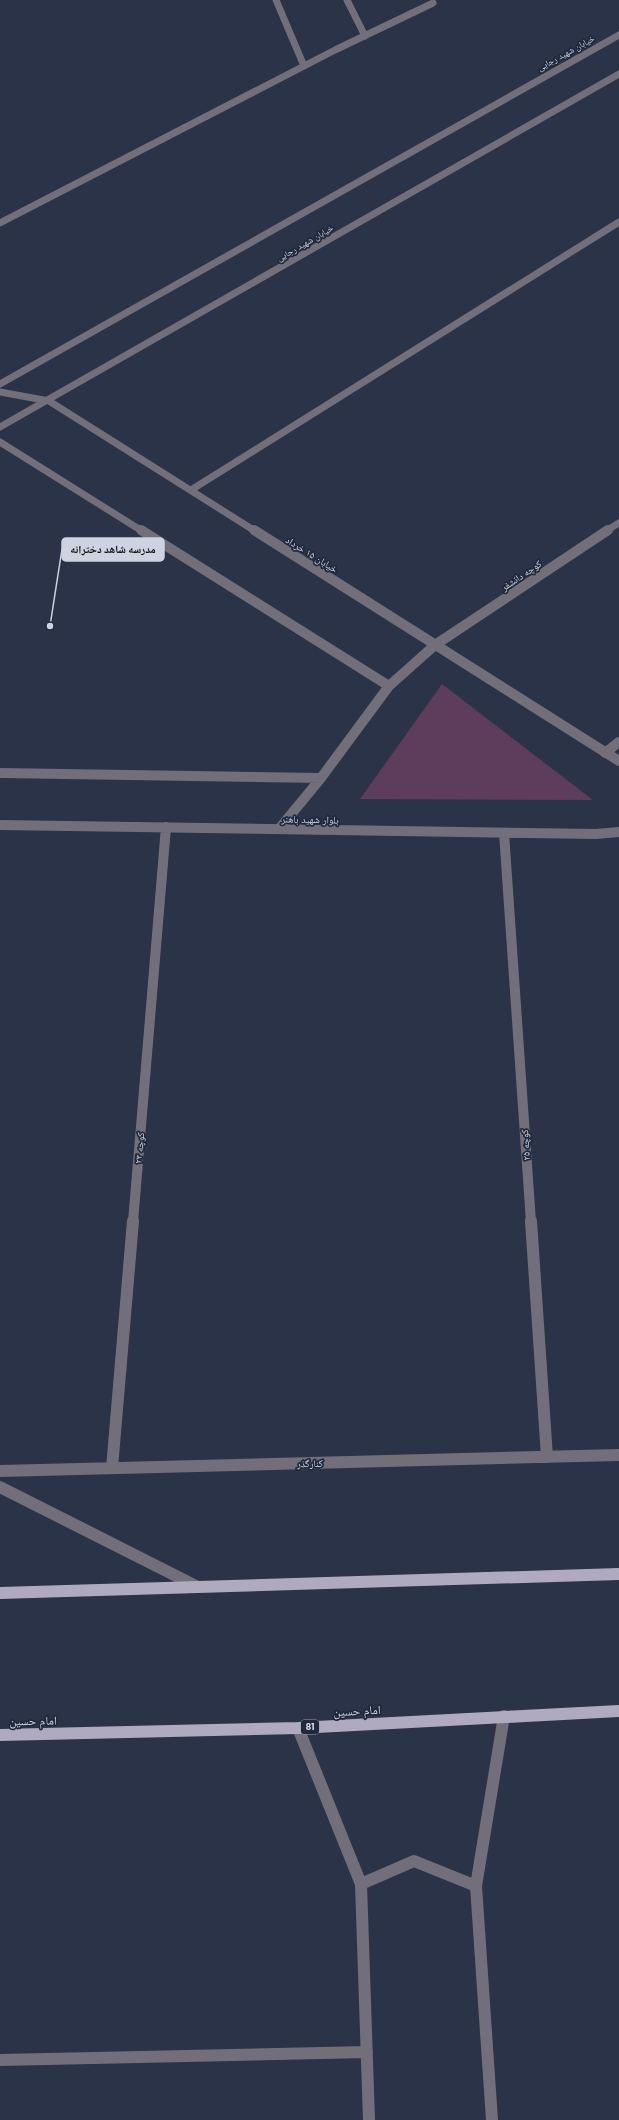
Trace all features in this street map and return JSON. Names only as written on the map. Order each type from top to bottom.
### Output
[{"type":"main road","points":[[0,1593],[619,1574]]},
{"type":"main road","name":"امام حسین","points":[[0,1735],[298,1728],[619,1711]]},
{"type":"street","points":[[276,0],[304,66]]},
{"type":"street","points":[[347,0],[365,36]]},
{"type":"street","points":[[0,223],[304,66],[433,3]]},
{"type":"street","name":"خیابان شهید رجایی","points":[[0,384],[618,34]]},
{"type":"street","name":"خیابان شهید رجایی","points":[[0,427],[49,401],[619,74]]},
{"type":"street","points":[[611,78],[619,77]]},
{"type":"street","points":[[191,490],[619,222]]},
{"type":"street","name":"خیابان ۱۵ خرداد","points":[[0,392],[49,401],[605,753]]},
{"type":"street","points":[[0,442],[389,686]]},
{"type":"street","name":"کوچه دانشفر","points":[[279,829],[321,778],[389,686],[435,645],[619,523]]},
{"type":"street","points":[[619,742],[605,753],[619,761]]},
{"type":"street","points":[[0,773],[321,778]]},
{"type":"street","name":"بلوار شهید باهنر","points":[[0,825],[612,834],[619,832]]},
{"type":"street","name":"کوچه ۲۳","points":[[112,1468],[166,827]]},
{"type":"street","name":"کوچه ۲۵","points":[[504,832],[547,1457]]},
{"type":"street","name":"کنارگذر","points":[[0,1471],[619,1455]]},
{"type":"street","points":[[0,1487],[198,1587]]},
{"type":"street","points":[[492,2120],[476,1886],[504,1716]]},
{"type":"street","points":[[298,1728],[361,1884],[369,2120]]},
{"type":"street","points":[[361,1884],[414,1861],[476,1886]]},
{"type":"street","points":[[0,2060],[366,2052]]},
{"type":"shaded area","points":[[442,684],[593,800],[360,799]]},
{"type":"place","name":"مدرسه شاهد دخترانه","points":[[50,626]]}]
